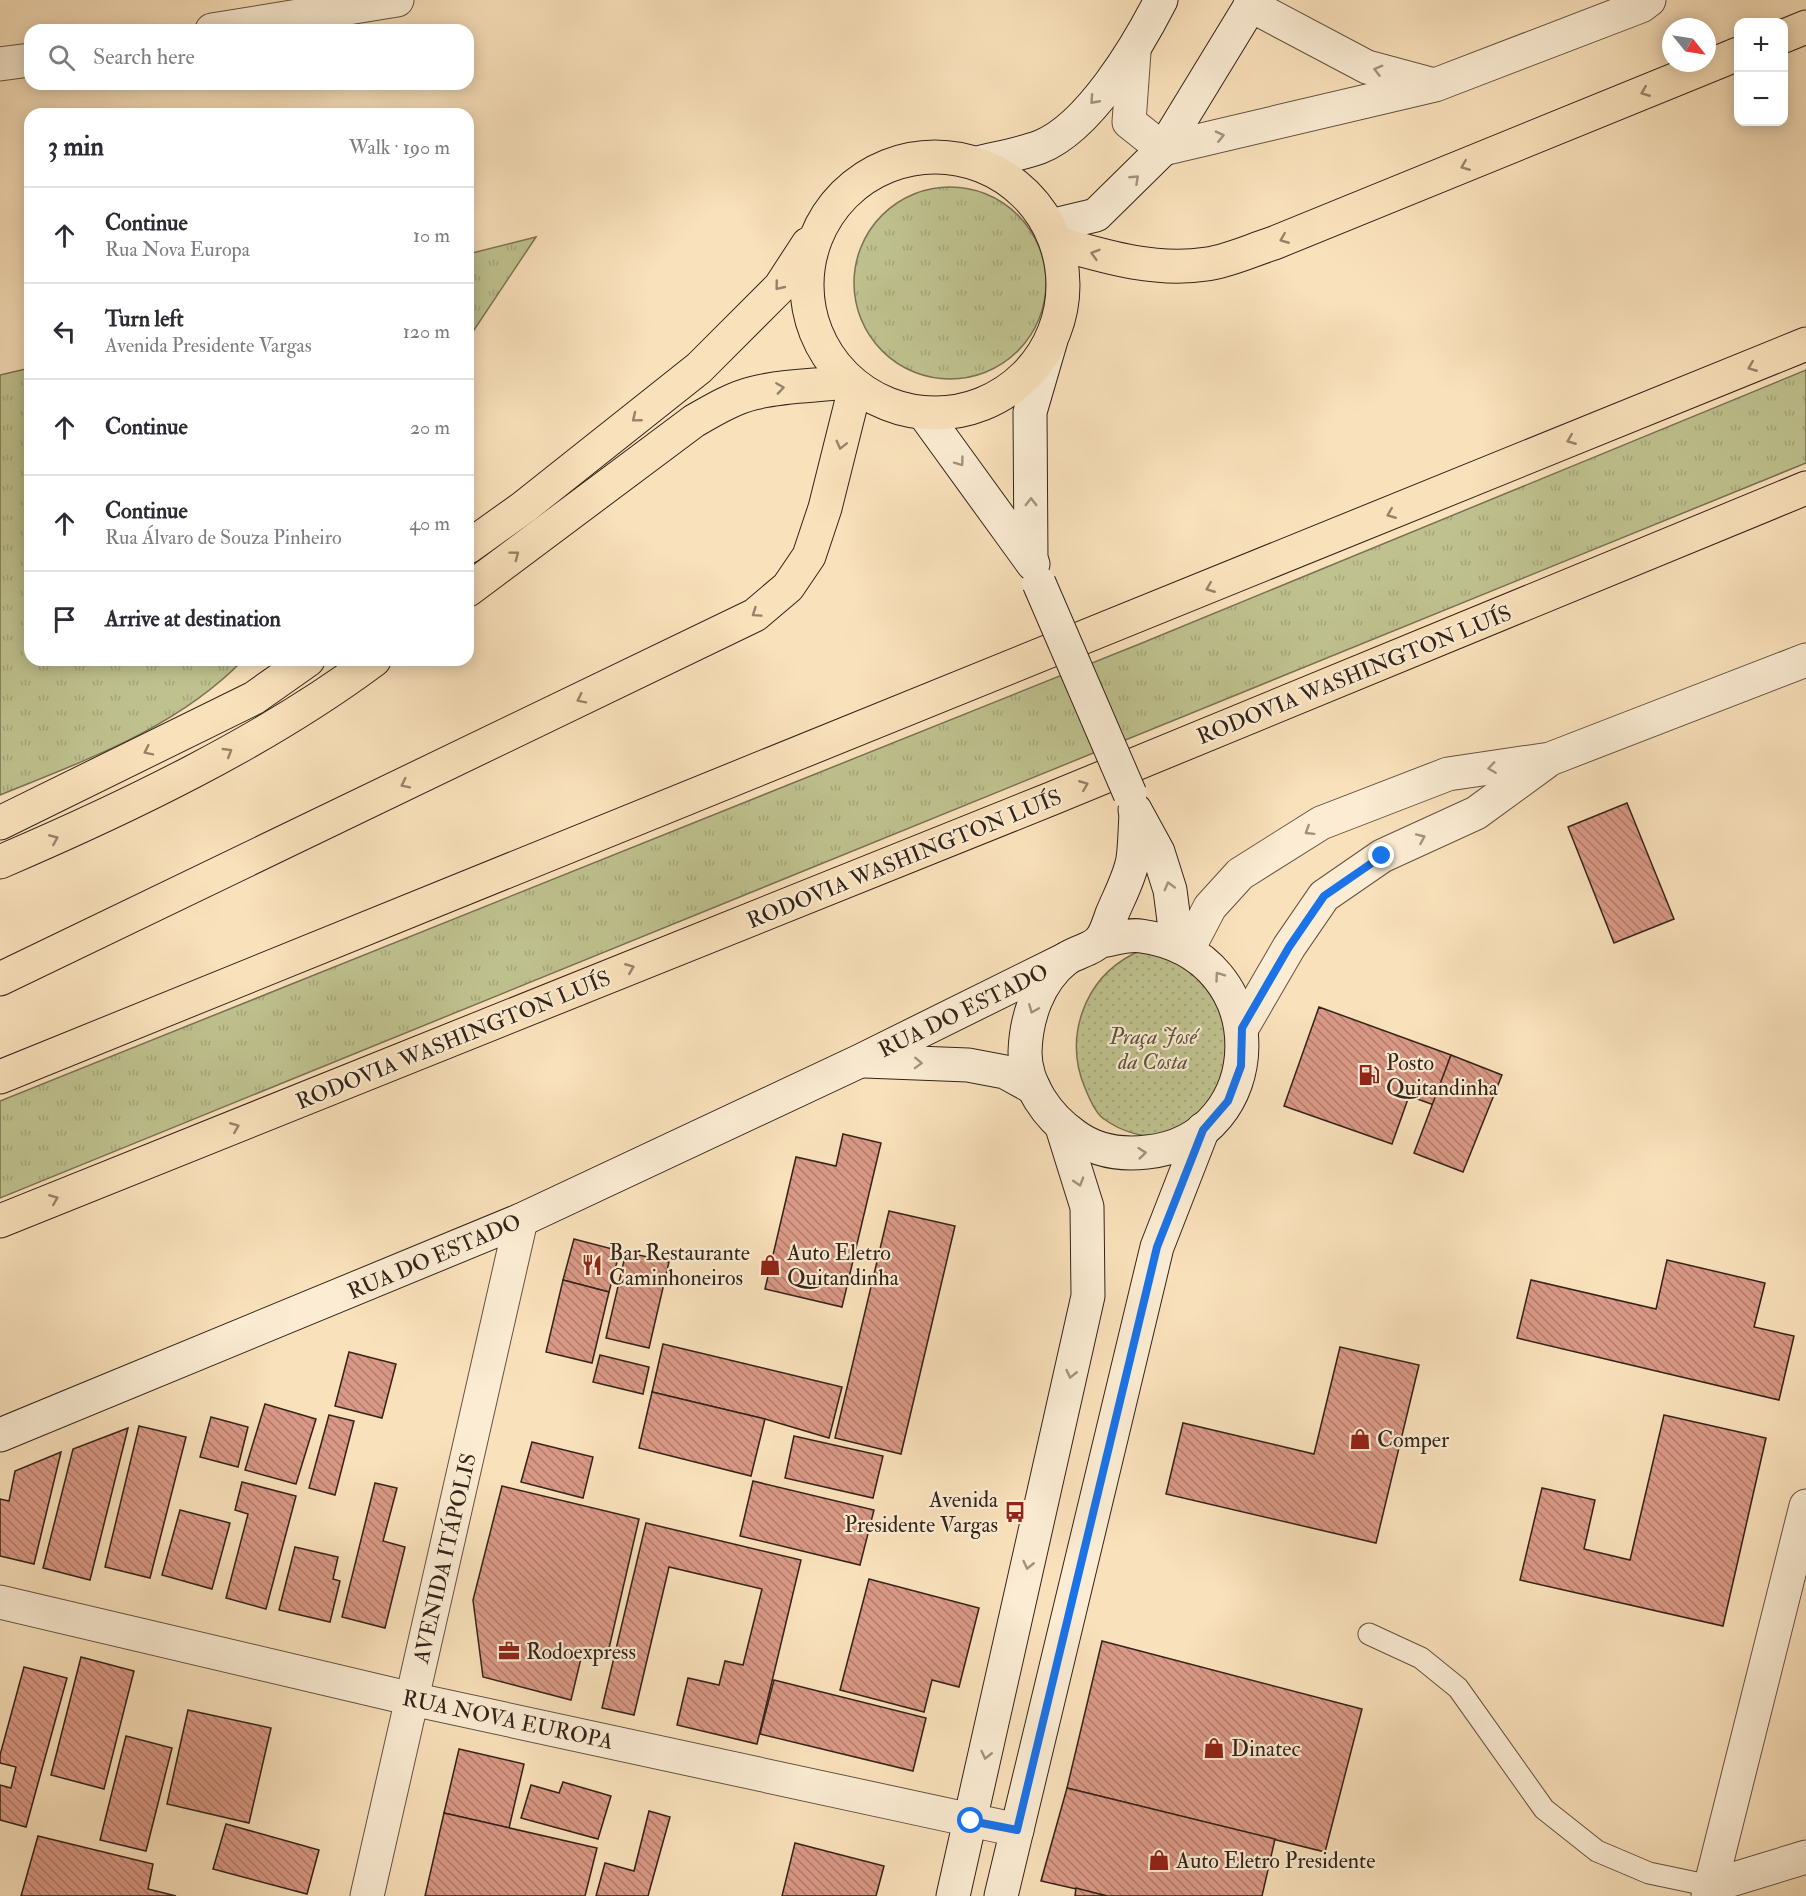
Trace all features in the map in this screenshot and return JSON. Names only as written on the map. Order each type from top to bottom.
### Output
[{"type":"highway","points":[[1788,34],[1806,27]]},
{"type":"highway","points":[[1053,234],[1125,262],[1166,267],[1209,264],[1274,243],[1734,56]]},
{"type":"highway","points":[[474,543],[533,500],[699,368],[780,288],[824,220],[852,186],[890,164],[934,156],[978,163],[1007,178],[1031,199],[1053,234],[1063,275],[1062,309],[1051,340],[1035,366],[1013,388],[995,399],[956,413],[925,415],[888,406],[851,385],[820,347],[807,305],[807,261],[824,220]]},
{"type":"highway","points":[[0,1077],[1806,344]]},
{"type":"highway","points":[[474,586],[694,421],[724,404],[752,393],[772,389],[851,385]]},
{"type":"highway","points":[[0,979],[755,615],[788,587],[809,556],[825,508],[851,385]]},
{"type":"highway","name":"RODOVIA WASHINGTON LUÍS","points":[[0,1221],[1053,798],[1806,488]]},
{"type":"highway","points":[[0,823],[254,698],[299,666]]},
{"type":"highway","points":[[0,862],[84,826],[218,758],[347,681],[366,666]]},
{"type":"street","points":[[249,24],[397,0]]},
{"type":"street","points":[[978,163],[1042,146],[1075,123],[1134,52],[1161,0]]},
{"type":"street","points":[[1164,149],[1435,85],[1641,6],[1649,0]]},
{"type":"street","points":[[1053,234],[1096,215],[1164,149],[1252,3],[1367,67],[1435,85]]},
{"type":"street","points":[[1134,52],[1129,122],[1164,149]]},
{"type":"street","points":[[0,64],[24,61]]},
{"type":"street","points":[[1035,572],[1030,412],[1051,340]]},
{"type":"street","points":[[925,415],[1035,572],[1133,804],[1158,852],[1170,890],[1183,946],[1214,969],[1233,996],[1242,1028],[1241,1066],[1228,1101],[1203,1130],[1181,1143],[1157,1151],[1132,1154],[1106,1151],[1082,1142],[1062,1126],[1041,1103],[1034,1088],[1025,1054],[1029,1019],[1042,986],[1066,960]]},
{"type":"street","points":[[1183,946],[1210,908],[1240,874],[1321,823],[1448,774],[1550,759],[1806,660]]},
{"type":"street","points":[[1242,1028],[1289,947],[1324,896],[1382,856],[1476,813],[1550,759]]},
{"type":"street","points":[[1101,941],[1133,861],[1133,804]]},
{"type":"street","name":"RUA DO ESTADO","points":[[0,1435],[521,1220],[860,1061],[1101,941],[1139,935],[1183,946]]},
{"type":"street","name":"RUA DO ESTADO","points":[[860,1061],[968,1065],[1005,1072],[1034,1088]]},
{"type":"street","points":[[952,1896],[971,1821],[1088,1296],[1086,1207],[1062,1126]]},
{"type":"street","points":[[1001,1896],[1157,1247],[1203,1130]]},
{"type":"street","name":"AVENIDA ITÁPOLIS","points":[[367,1896],[521,1220]]},
{"type":"street","points":[[1710,1891],[1806,1506]]},
{"type":"street","name":"RUA NOVA EUROPA","points":[[0,1602],[412,1699],[1017,1830]]},
{"type":"street","points":[[1710,1891],[1806,1857]]},
{"type":"lane","points":[[1369,1634],[1421,1658],[1458,1688],[1544,1809],[1597,1851],[1649,1873],[1710,1891]]},
{"type":"green space","points":[[941,187],[959,187],[987,194],[1018,215],[1039,246],[1046,283],[1039,320],[1018,351],[987,372],[959,379],[941,379],[905,368],[876,344],[865,328],[858,311],[854,292],[854,274],[865,238],[889,209],[905,198],[922,191]]},
{"type":"green space","points":[[536,237],[474,330],[474,252]]},
{"type":"green space","points":[[24,369],[24,666],[236,666],[189,705],[129,740],[0,795],[0,375]]},
{"type":"green space","points":[[1806,370],[1806,463],[0,1198],[0,1101],[1142,643]]},
{"type":"green space","name":"Praça José da Costa","points":[[1160,950],[1206,971],[1233,1029],[1218,1097],[1165,1139],[1126,1131],[1101,1117],[1085,1088],[1079,1069],[1077,1050],[1082,1012],[1101,979],[1133,954]]},
{"type":"building","points":[[1627,803],[1674,919],[1614,943],[1568,827]]},
{"type":"building","name":"Posto Quitandinha","points":[[1319,1007],[1451,1055],[1434,1105],[1409,1096],[1392,1144],[1284,1106]]},
{"type":"building","points":[[1451,1055],[1502,1075],[1463,1172],[1414,1153]]},
{"type":"building","points":[[843,1134],[881,1143],[842,1307],[765,1289],[796,1157],[836,1166]]},
{"type":"building","points":[[889,1211],[955,1226],[901,1454],[835,1438]]},
{"type":"building","name":"Bar Restaurante Caminhoneiros","points":[[574,1239],[620,1251],[609,1292],[563,1280]]},
{"type":"building","points":[[626,1252],[669,1262],[649,1348],[606,1338]]},
{"type":"building","points":[[1667,1260],[1765,1283],[1754,1327],[1794,1336],[1779,1400],[1517,1338],[1531,1280],[1656,1309]]},
{"type":"building","points":[[563,1280],[609,1292],[592,1363],[546,1352]]},
{"type":"building","points":[[663,1344],[842,1387],[829,1438],[765,1419],[652,1392]]},
{"type":"building","name":"Comper","points":[[1340,1347],[1419,1365],[1376,1543],[1166,1494],[1183,1423],[1314,1454]]},
{"type":"building","points":[[349,1352],[396,1364],[382,1418],[335,1406]]},
{"type":"building","points":[[600,1355],[649,1367],[643,1394],[593,1382]]},
{"type":"building","points":[[652,1392],[765,1419],[751,1476],[639,1448]]},
{"type":"building","points":[[265,1404],[316,1419],[296,1484],[245,1470]]},
{"type":"building","points":[[329,1415],[354,1421],[335,1495],[309,1488]]},
{"type":"building","points":[[1664,1415],[1766,1438],[1723,1626],[1520,1580],[1542,1488],[1595,1500],[1584,1549],[1630,1560]]},
{"type":"building","points":[[211,1417],[248,1427],[238,1467],[200,1457]]},
{"type":"building","points":[[139,1426],[186,1437],[150,1578],[105,1567]]},
{"type":"building","points":[[128,1428],[90,1580],[43,1568],[73,1449]]},
{"type":"building","points":[[794,1436],[883,1456],[873,1498],[785,1478]]},
{"type":"building","points":[[532,1442],[593,1457],[583,1498],[521,1482]]},
{"type":"building","points":[[61,1452],[34,1564],[0,1556],[0,1499],[9,1501],[15,1471]]},
{"type":"building","points":[[753,1481],[874,1510],[860,1565],[740,1536]]},
{"type":"building","points":[[242,1482],[296,1496],[266,1609],[226,1598],[248,1514],[235,1510]]},
{"type":"building","points":[[375,1483],[397,1488],[383,1541],[405,1547],[385,1628],[342,1617]]},
{"type":"building","points":[[502,1486],[639,1519],[607,1657],[583,1650],[571,1700],[483,1677],[473,1600]]},
{"type":"building","points":[[180,1510],[230,1523],[212,1589],[162,1575]]},
{"type":"building","points":[[646,1523],[801,1560],[757,1744],[677,1725],[688,1678],[719,1685],[725,1661],[743,1665],[762,1589],[669,1567],[634,1715],[602,1708]]},
{"type":"building","points":[[295,1547],[338,1557],[333,1579],[340,1581],[330,1622],[279,1610]]},
{"type":"building","points":[[869,1579],[979,1608],[959,1687],[932,1680],[924,1712],[840,1690]]},
{"type":"building","name":"Dinatec","points":[[1102,1641],[1362,1709],[1325,1852],[1067,1788]]},
{"type":"building","points":[[81,1657],[134,1671],[104,1789],[51,1775]]},
{"type":"building","points":[[24,1667],[67,1678],[26,1827],[0,1820],[0,1785],[11,1788],[16,1767],[0,1763],[0,1755]]},
{"type":"building","points":[[774,1680],[926,1718],[913,1771],[760,1734]]},
{"type":"building","points":[[188,1710],[271,1728],[249,1823],[167,1804]]},
{"type":"building","points":[[126,1736],[172,1748],[146,1851],[100,1840]]},
{"type":"building","points":[[459,1749],[524,1764],[509,1828],[444,1813]]},
{"type":"building","points":[[563,1782],[611,1796],[598,1839],[521,1818],[531,1785],[559,1793]]},
{"type":"building","name":"Auto Eletro Presidente","points":[[1067,1788],[1275,1839],[1262,1896],[1107,1896],[1041,1881]]},
{"type":"building","points":[[649,1811],[670,1817],[648,1896],[596,1896],[605,1863],[634,1871]]},
{"type":"building","points":[[444,1813],[597,1848],[585,1896],[425,1896]]},
{"type":"building","points":[[226,1824],[319,1850],[307,1894],[213,1869]]},
{"type":"building","points":[[38,1836],[153,1864],[148,1889],[176,1896],[21,1896]]},
{"type":"building","points":[[795,1843],[884,1866],[876,1896],[782,1896]]},
{"type":"building","points":[[1076,1888],[1107,1896],[1075,1896]]},
{"type":"place","name":"Posto Quitandinha","points":[[1369,1075]]},
{"type":"place","name":"Bar Restaurante Caminhoneiros","points":[[592,1265]]},
{"type":"place","name":"Auto Eletro Quitandinha","points":[[770,1265]]},
{"type":"place","name":"Comper","points":[[1360,1439]]},
{"type":"place","name":"Avenida Presidente Vargas","points":[[1015,1512]]},
{"type":"place","name":"Rodoexpress","points":[[509,1651]]},
{"type":"place","name":"Dinatec","points":[[1214,1748]]},
{"type":"place","name":"Auto Eletro Presidente","points":[[1159,1860]]},
{"type":"route","points":[[971,1821],[1017,1830],[1157,1247],[1203,1130],[1228,1101],[1241,1066],[1242,1028],[1289,947],[1324,896],[1382,856]]}]
